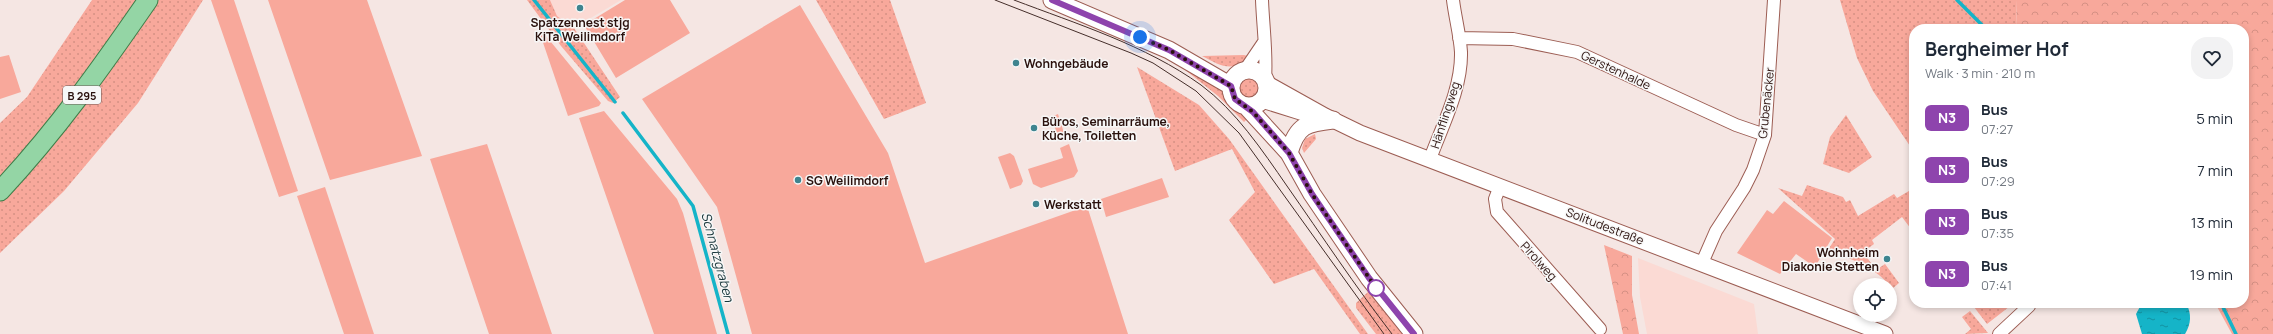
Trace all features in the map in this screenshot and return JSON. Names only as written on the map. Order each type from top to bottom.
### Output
[{"type":"main road","name":"B 295","points":[[132,24],[143,0]]},
{"type":"main road","name":"B 295","points":[[0,191],[46,140],[78,100],[148,0]]},
{"type":"main road","points":[[1052,0],[1169,50],[1238,77],[1256,72],[1266,82],[1266,92],[1256,102]]},
{"type":"main road","points":[[1238,77],[1235,99],[1256,102]]},
{"type":"main road","points":[[1256,102],[1312,194],[1369,278],[1414,334]]},
{"type":"main road","points":[[1285,149],[1304,126],[1312,122],[1329,118]]},
{"type":"street","points":[[1262,0],[1264,42],[1267,58],[1266,82]]},
{"type":"street","name":"Hänflingweg","points":[[1430,159],[1453,97],[1461,53],[1453,0]]},
{"type":"street","name":"Grubenäcker","points":[[1702,263],[1716,231],[1744,188],[1753,170],[1765,135],[1774,0]]},
{"type":"street","name":"Gerstenhalde","points":[[1459,38],[1513,38],[1578,52],[1736,125],[1765,135]]},
{"type":"street","points":[[1238,77],[1264,42]]},
{"type":"street","name":"Solitudestraße","points":[[1266,82],[1329,118],[1360,133],[1885,334]]},
{"type":"street","name":"Solitudestraße","points":[[1256,102],[1329,118]]},
{"type":"street","name":"Pirolweg","points":[[1500,186],[1495,199],[1497,212],[1600,329]]},
{"type":"street","points":[[1999,334],[2028,308]]},
{"type":"shaded area","name":"Spatzennest stjg KiTa Weilimdorf","points":[[550,0],[621,0],[574,28],[557,16]]},
{"type":"shaded area","points":[[1638,258],[1754,304],[1758,334],[1647,334],[1640,297]]},
{"type":"green space","points":[[92,0],[203,0],[138,103],[64,191],[0,253],[0,123],[27,97]]},
{"type":"green space","points":[[211,0],[234,0],[298,191],[279,197]]},
{"type":"green space","points":[[268,0],[367,0],[422,156],[330,180]]},
{"type":"green space","points":[[527,0],[550,0],[557,16],[574,28],[620,97],[613,103],[608,101],[561,46]]},
{"type":"green space","points":[[625,0],[670,0],[690,33],[616,78],[584,25]]},
{"type":"green space","points":[[816,0],[890,0],[926,103],[884,119]]},
{"type":"green space","points":[[1840,0],[2016,0],[2017,24],[1909,24],[1909,145],[1873,91],[1857,58]]},
{"type":"green space","points":[[2016,0],[2273,0],[2273,334],[2232,334],[2218,308],[2249,308],[2249,24],[2017,24]]},
{"type":"green space","name":"SG Weilimdorf","points":[[800,5],[888,153],[925,263],[1087,206],[1128,334],[752,334],[717,207],[642,99]]},
{"type":"green space","points":[[537,25],[601,103],[599,106],[568,116]]},
{"type":"green space","points":[[9,55],[21,92],[0,99],[0,57]]},
{"type":"green space","points":[[1244,55],[1251,57],[1238,65],[1232,66],[1215,63],[1202,56]]},
{"type":"green space","points":[[1137,67],[1199,105],[1229,139],[1368,334],[1360,334],[1314,269],[1274,284],[1229,220],[1255,192],[1232,149],[1175,171]]},
{"type":"green space","points":[[1185,68],[1222,88],[1231,105],[1247,113],[1247,119],[1244,122],[1218,96],[1184,69]]},
{"type":"green space","points":[[1249,78],[1256,81],[1259,88],[1256,95],[1249,98],[1242,95],[1239,88],[1242,81]]},
{"type":"green space","points":[[604,111],[677,199],[683,213],[717,334],[654,334],[579,118]]},
{"type":"green space","points":[[1058,114],[1064,133],[1058,136],[1051,117]]},
{"type":"green space","points":[[1846,115],[1872,157],[1849,173],[1823,164],[1830,137]]},
{"type":"green space","points":[[1315,134],[1316,139],[1304,153],[1302,148],[1305,139]]},
{"type":"green space","points":[[487,144],[552,334],[489,334],[430,159]]},
{"type":"green space","points":[[1069,144],[1078,171],[1074,177],[1041,188],[1033,184],[1028,169],[1063,158],[1060,148]]},
{"type":"green space","points":[[1010,153],[1014,156],[1023,181],[1021,185],[1010,189],[998,157]]},
{"type":"green space","points":[[1162,178],[1169,197],[1106,217],[1101,199]]},
{"type":"green space","points":[[1807,185],[1843,197],[1846,202],[1850,200],[1858,216],[1894,194],[1897,198],[1909,191],[1909,226],[1902,217],[1872,240],[1874,244],[1863,252],[1876,270],[1885,264],[1895,278],[1882,278],[1863,265],[1828,250],[1835,239],[1778,188],[1802,196]]},
{"type":"green space","points":[[325,187],[374,334],[344,334],[297,196]]},
{"type":"green space","points":[[1784,201],[1832,238],[1815,267],[1796,254],[1780,274],[1737,253],[1767,210],[1773,214]]},
{"type":"green space","points":[[1604,245],[1632,256],[1632,295],[1639,334],[1623,334]]},
{"type":"green space","points":[[1366,284],[1403,334],[1376,334],[1356,308],[1356,303],[1368,292],[1364,286]]},
{"type":"green space","points":[[1975,308],[2008,308],[1987,324]]},
{"type":"green space","points":[[1970,311],[1988,333],[1965,334],[1971,329],[1962,317]]},
{"type":"water","points":[[2139,308],[2188,308],[2190,319],[2189,326],[2185,334],[2142,334],[2136,314]]},
{"type":"waterway","name":"Schnatzgraben","points":[[534,0],[615,102]]},
{"type":"waterway","name":"Schnatzgraben","points":[[1957,0],[1981,24]]},
{"type":"waterway","name":"Schnatzgraben","points":[[623,113],[693,206],[728,334]]},
{"type":"waterway","name":"Schnatzgraben","points":[[2223,308],[2236,334]]},
{"type":"tram line","points":[[995,0],[1131,53],[1153,63],[1196,91],[1239,133],[1384,334]]},
{"type":"tram line","points":[[1014,0],[1110,36],[1134,47],[1179,71],[1214,95],[1237,119],[1258,145],[1392,334]]},
{"type":"bus line","name":"N3","points":[[1052,0],[1169,50],[1190,64],[1231,86],[1232,95],[1235,99],[1253,112],[1289,153],[1312,194],[1369,278],[1414,334]]},
{"type":"place","name":"Spatzennest stjg KiTa Weilimdorf","points":[[580,8]]},
{"type":"place","name":"Wohngebäude","points":[[1016,63]]},
{"type":"place","name":"Büros, Seminarräume, Küche, Toiletten","points":[[1034,128]]},
{"type":"place","name":"SG Weilimdorf","points":[[798,180]]},
{"type":"place","name":"Werkstatt","points":[[1036,204]]},
{"type":"place","name":"Wohnheim Diakonie Stetten","points":[[1887,259]]},
{"type":"route","points":[[1140,37],[1169,50],[1190,64],[1231,86],[1232,95],[1235,99],[1253,112],[1289,153],[1312,194],[1376,288]]}]
